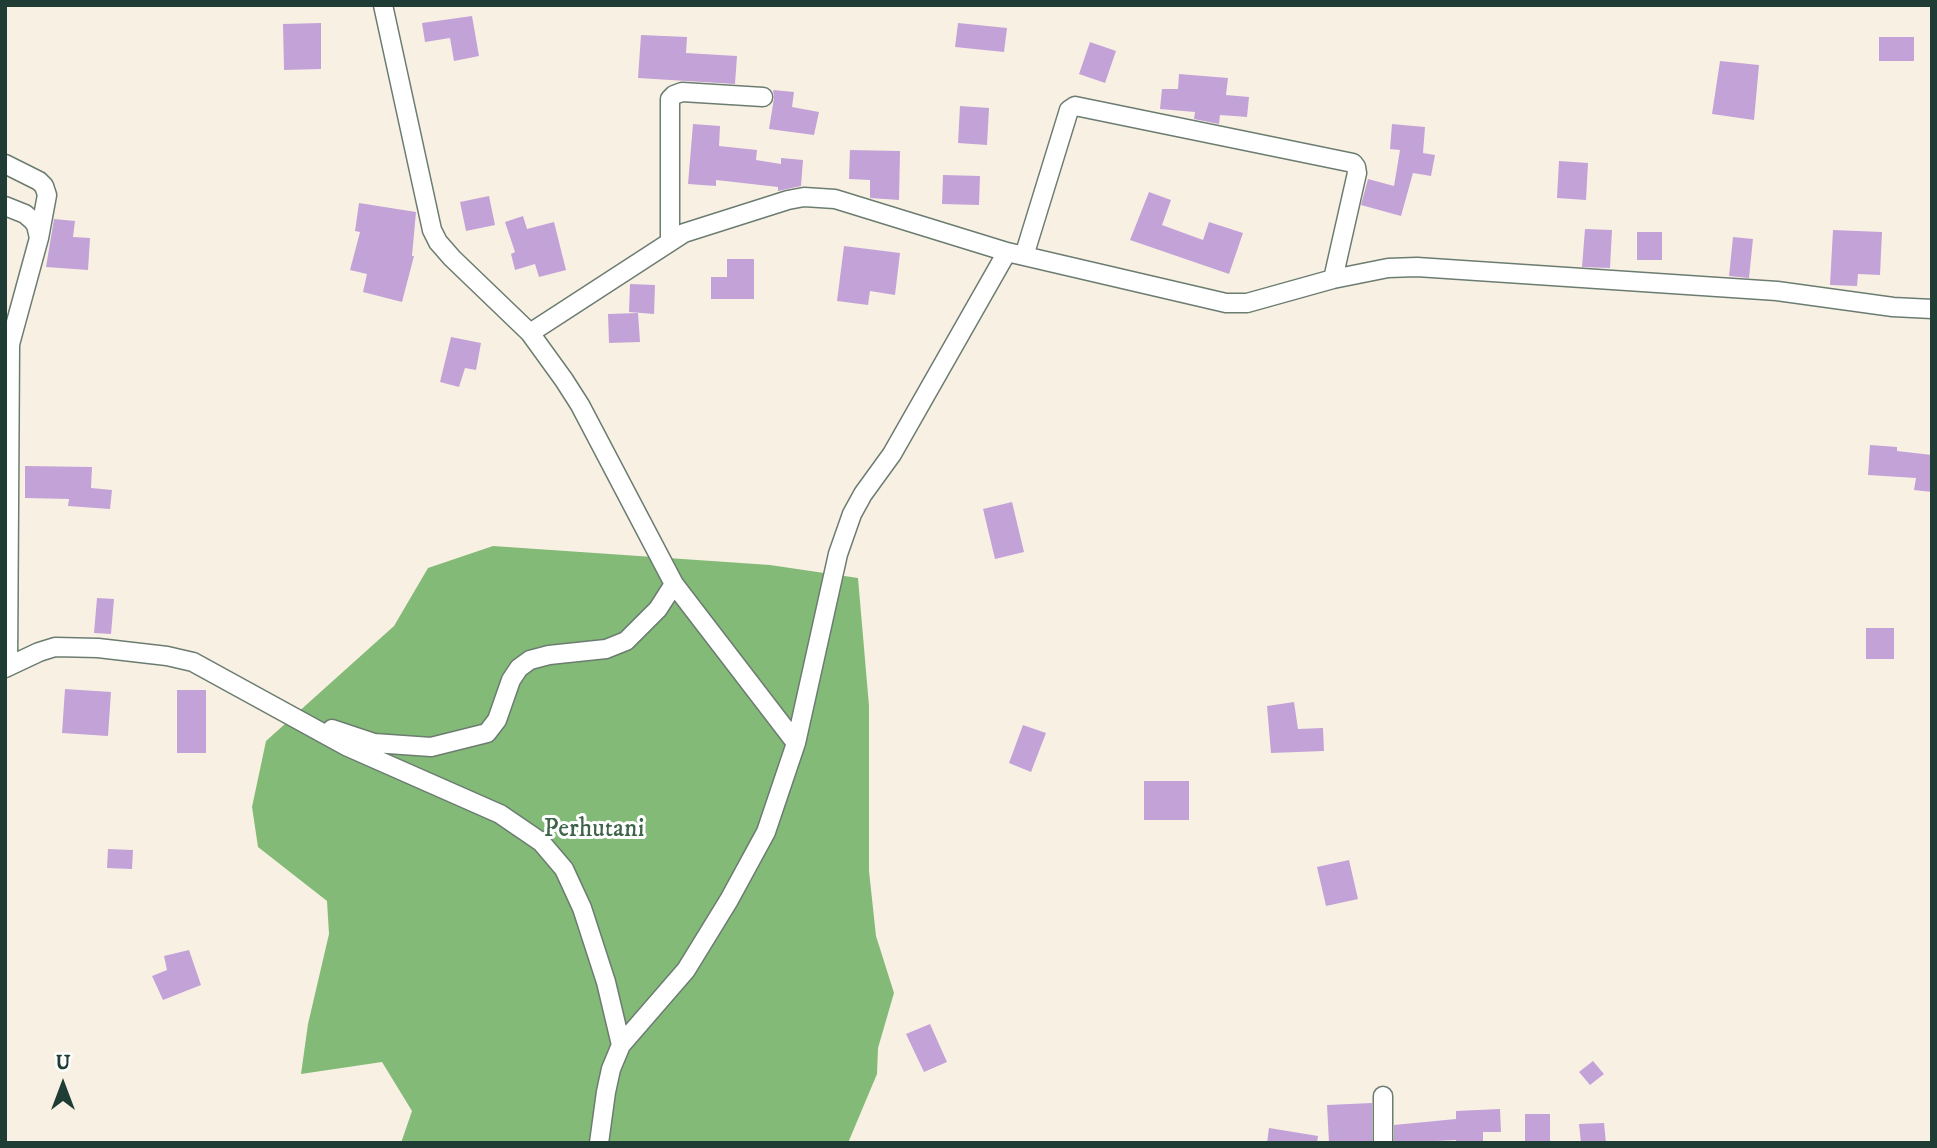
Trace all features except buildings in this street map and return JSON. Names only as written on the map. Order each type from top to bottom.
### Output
[{"type":"street","points":[[383,5],[432,230],[438,242],[530,332],[559,371],[580,405],[674,584],[796,743]]},
{"type":"street","points":[[670,240],[670,99],[682,92],[763,97]]},
{"type":"street","points":[[599,1143],[606,1091],[621,1045],[686,970],[766,832],[796,743],[838,554],[852,513],[892,454],[1016,254],[1069,110],[1074,106],[1353,163],[1357,173],[1333,279]]},
{"type":"street","points":[[5,164],[33,177],[44,186],[46,203],[10,344],[7,667],[55,647],[98,648],[167,656],[192,662],[348,747],[500,814],[527,831],[555,856],[564,869],[582,908],[606,982],[621,1045]]},
{"type":"street","points":[[530,332],[684,233],[788,200],[820,197],[835,199],[1016,254],[1226,303],[1247,303],[1333,279],[1388,268],[1448,268],[1601,281],[1777,291],[1932,309]]},
{"type":"street","points":[[5,206],[25,214],[32,220],[39,238]]},
{"type":"street","points":[[302,722],[374,743],[431,747],[487,733],[497,720],[510,680],[519,668],[530,660],[549,655],[606,649],[626,641],[658,609],[674,584]]},
{"type":"street","points":[[1383,1096],[1383,1143]]},
{"type":"green space","name":"Perhutani","points":[[493,546],[770,565],[858,578],[869,706],[869,871],[876,936],[894,993],[878,1048],[877,1074],[848,1143],[401,1143],[412,1111],[382,1062],[301,1074],[308,1024],[329,934],[327,901],[258,847],[252,807],[266,741],[394,626],[428,568]]}]
